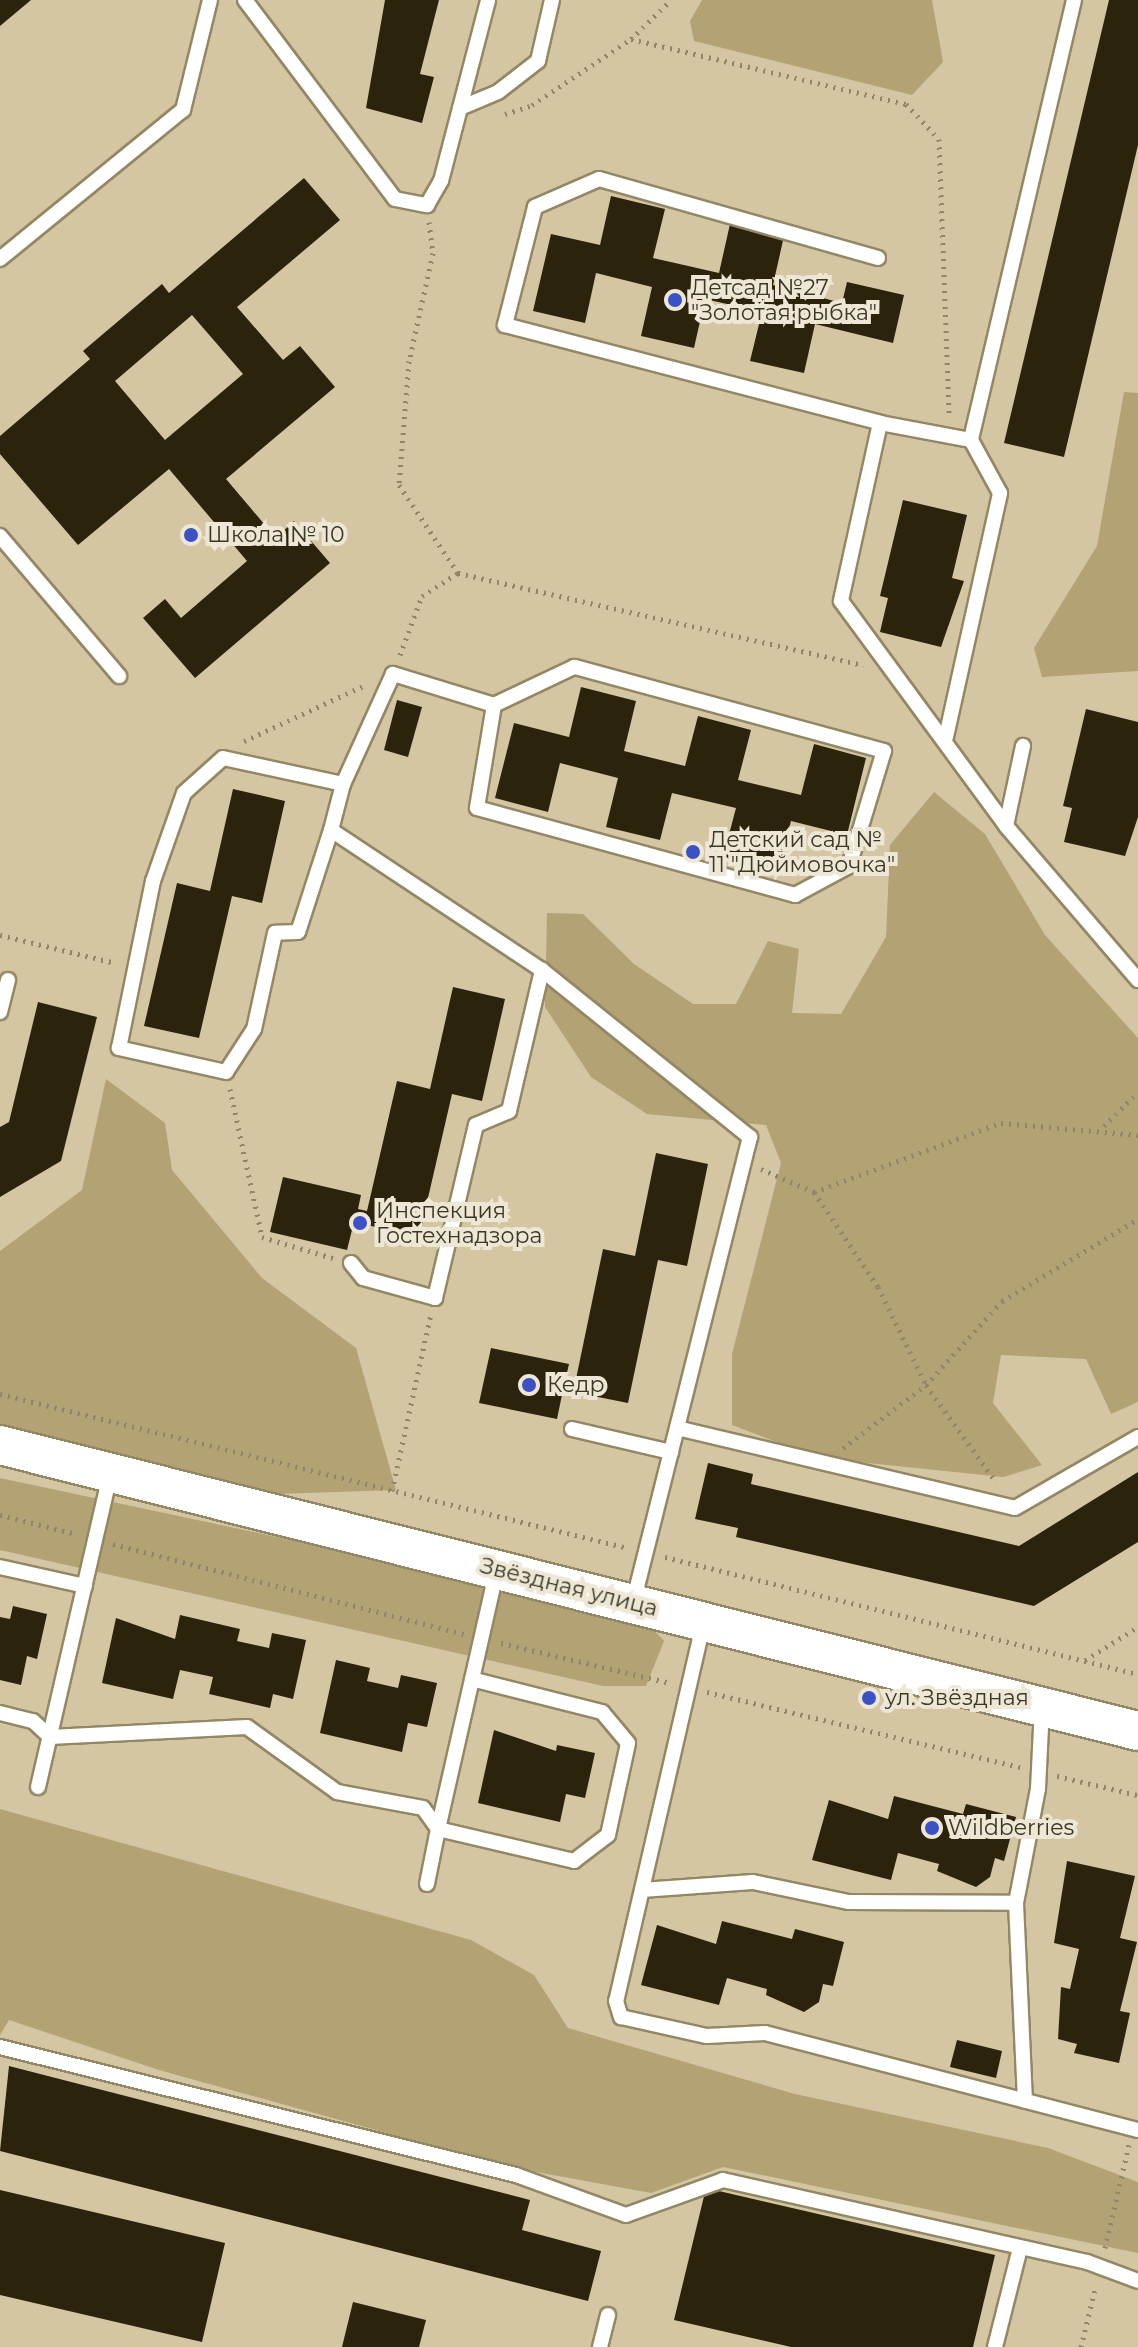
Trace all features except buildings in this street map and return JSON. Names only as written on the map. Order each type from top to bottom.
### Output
[{"type":"street","name":"Звёздная улица","points":[[0,1445],[1138,1731]]},
{"type":"lane","points":[[0,259],[183,110],[210,0]]},
{"type":"lane","points":[[245,0],[395,199],[427,205],[441,181],[488,0]]},
{"type":"lane","points":[[460,108],[498,92],[538,61],[552,0]]},
{"type":"lane","points":[[946,737],[1000,493],[971,440],[1074,0]]},
{"type":"lane","points":[[878,258],[599,179],[535,207],[505,325],[880,423],[971,440]]},
{"type":"lane","points":[[880,423],[841,601],[946,737],[1006,826],[1138,980]]},
{"type":"lane","points":[[0,536],[119,676]]},
{"type":"lane","points":[[343,784],[223,758],[184,793],[133,964],[119,1048],[226,1072],[254,1029],[275,933],[298,932],[343,784],[393,674],[494,705],[574,667],[884,751],[849,866],[795,895],[477,808],[494,705]]},
{"type":"lane","points":[[1006,826],[1023,746]]},
{"type":"lane","points":[[331,830],[542,970],[750,1137],[633,1603]]},
{"type":"lane","points":[[351,1263],[363,1278],[435,1298],[476,1125],[509,1111],[542,970]]},
{"type":"lane","points":[[0,1012],[8,980]]},
{"type":"lane","points":[[677,1428],[1015,1508],[1138,1437]]},
{"type":"lane","points":[[572,1429],[671,1452]]},
{"type":"lane","points":[[38,1787],[111,1473]]},
{"type":"lane","points":[[0,1567],[85,1586]]},
{"type":"lane","points":[[427,1884],[496,1568]]},
{"type":"lane","points":[[704,1621],[616,2001],[621,2017],[707,2036],[765,2033],[1136,2129]]},
{"type":"lane","points":[[0,1713],[33,1721],[50,1737],[247,1727],[337,1792],[423,1808],[438,1829],[574,1861],[608,1835],[628,1743],[602,1712],[472,1679]]},
{"type":"lane","points":[[1025,2101],[1016,1903],[1039,1772],[1042,1707]]},
{"type":"lane","points":[[642,1890],[753,1882],[849,1902],[1016,1903]]},
{"type":"lane","points":[[0,2047],[516,2175],[626,2215],[723,2180],[1020,2248],[1138,2281]]},
{"type":"lane","points":[[995,2347],[1020,2248]]},
{"type":"lane","points":[[600,2347],[608,2315]]},
{"type":"path","points":[[487,119],[532,105],[631,39],[671,0]]},
{"type":"path","points":[[631,39],[906,104],[939,139],[949,436]]},
{"type":"path","points":[[427,205],[433,253],[409,361],[399,485],[458,573],[897,673]]},
{"type":"path","points":[[223,758],[290,715],[393,674],[422,596],[458,573]]},
{"type":"path","points":[[0,935],[133,964]]},
{"type":"path","points":[[226,1072],[262,1237],[351,1263]]},
{"type":"path","points":[[1103,1126],[1138,1092]]},
{"type":"path","points":[[814,1192],[1001,1123],[1103,1126],[1138,1135]]},
{"type":"path","points":[[744,1161],[814,1192],[878,1287],[926,1385],[1015,1508]]},
{"type":"path","points":[[823,1463],[926,1385],[1002,1301],[1138,1219]]},
{"type":"path","points":[[392,1491],[435,1298]]},
{"type":"path","points":[[0,1394],[1138,1674]]},
{"type":"path","points":[[0,1515],[481,1638],[1138,1795]]},
{"type":"path","points":[[1084,1660],[1138,1627]]},
{"type":"path","points":[[1081,2347],[1136,2129]]},
{"type":"shaded area","points":[[702,0],[932,0],[943,62],[912,95],[694,41],[690,21]]},
{"type":"shaded area","points":[[1124,392],[1138,393],[1138,671],[1042,677],[1034,648],[1097,546]]},
{"type":"shaded area","points":[[934,792],[985,834],[1045,935],[1138,1038],[1138,1402],[1111,1414],[1086,1359],[1001,1355],[993,1403],[1042,1465],[1003,1477],[819,1458],[732,1425],[732,1354],[781,1163],[766,1125],[647,1114],[591,1077],[545,1007],[547,913],[583,914],[634,964],[693,1004],[736,1004],[768,941],[799,949],[792,1013],[841,1014],[886,937],[890,845]]},
{"type":"shaded area","points":[[106,1079],[165,1123],[172,1170],[262,1278],[356,1348],[396,1490],[277,1494],[0,1432],[0,1251],[82,1190]]},
{"type":"shaded area","points":[[0,1478],[639,1614],[664,1641],[646,1686],[603,1686],[0,1550]]},
{"type":"shaded area","points":[[0,1809],[471,1940],[534,1975],[568,2028],[795,2094],[1048,2148],[1138,2182],[1138,2253],[723,2167],[651,2193],[509,2167],[159,2070],[9,2020],[0,2035]]},
{"type":"place","name":"Детсад №27 \"Золотая рыбка\"","points":[[675,300]]},
{"type":"place","name":"Школа № 10","points":[[191,535]]},
{"type":"place","name":"Детский сад № 11 \"Дюймовочка\"","points":[[693,852]]},
{"type":"place","name":"Инспекция Гостехнадзора","points":[[360,1223]]},
{"type":"place","name":"Кедр","points":[[529,1385]]},
{"type":"place","name":"ул. Звёздная","points":[[869,1698]]},
{"type":"place","name":"Wildberries","points":[[932,1828]]}]
